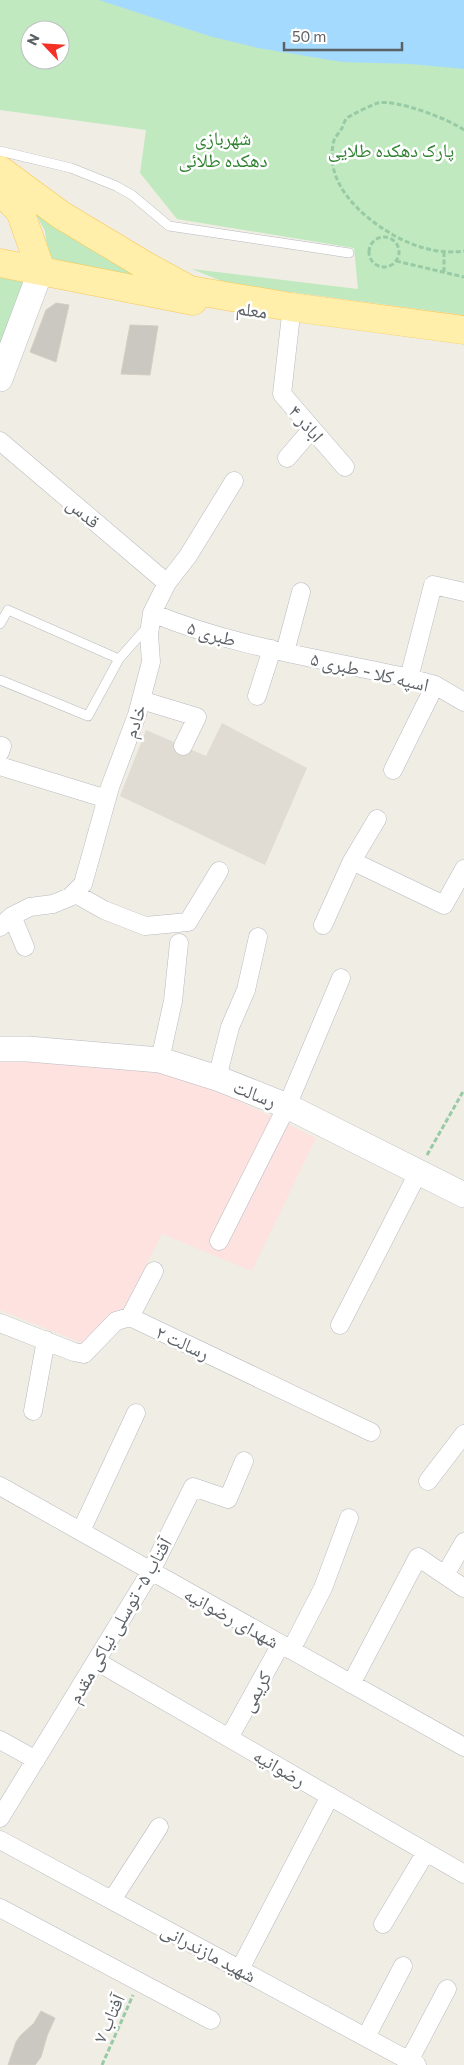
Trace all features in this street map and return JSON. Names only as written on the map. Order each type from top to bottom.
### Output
[{"type":"main road","name":"معلم","points":[[0,170],[61,215],[190,290],[291,307],[464,330]]},
{"type":"main road","points":[[0,191],[20,211],[40,270],[2,366]]},
{"type":"main road","name":"معلم","points":[[0,263],[190,300],[464,340]]},
{"type":"main road","name":"رسالت","points":[[0,1041],[28,1049]]},
{"type":"main road","name":"رسالت","points":[[0,1049],[28,1049],[160,1060],[218,1078],[287,1106],[464,1195]]},
{"type":"street","name":"اباذر ۴","points":[[291,315],[282,394],[345,467]]},
{"type":"street","points":[[287,458],[312,429]]},
{"type":"street","name":"قدس","points":[[0,441],[167,583]]},
{"type":"street","name":"خادم","points":[[74,893],[83,884],[107,799],[141,700],[151,662],[148,634],[152,618],[167,583],[188,556],[234,481]]},
{"type":"street","points":[[409,678],[433,585],[464,592]]},
{"type":"street","points":[[257,696],[279,650],[301,592]]},
{"type":"street","name":"طبری ۵","points":[[152,618],[239,642],[279,650]]},
{"type":"street","name":"اسپه کلا - طبری ۵","points":[[279,650],[409,678],[435,686],[464,702]]},
{"type":"street","points":[[394,770],[435,686]]},
{"type":"street","points":[[141,700],[197,718],[183,746]]},
{"type":"street","points":[[0,766],[107,799]]},
{"type":"street","points":[[323,925],[352,861],[377,820]]},
{"type":"street","points":[[352,861],[444,905],[464,869]]},
{"type":"street","points":[[25,947],[6,922],[30,907],[53,904],[70,897],[74,893],[104,910],[145,926],[188,922],[218,871]]},
{"type":"street","points":[[218,1078],[230,1027],[246,990],[258,936]]},
{"type":"street","points":[[160,1060],[173,1000],[178,944]]},
{"type":"street","points":[[219,1242],[287,1106],[341,978]]},
{"type":"street","points":[[340,1325],[419,1171]]},
{"type":"street","points":[[0,1323],[74,1352],[84,1354],[116,1321],[130,1317],[154,1271]]},
{"type":"street","name":"رسالت ۲","points":[[130,1317],[371,1432]]},
{"type":"street","points":[[33,1411],[46,1340]]},
{"type":"street","points":[[81,1532],[136,1413]]},
{"type":"street","points":[[428,1481],[464,1434]]},
{"type":"street","name":"آفتاب ۵- توسلی نیاکی مقدم","points":[[0,1818],[151,1571],[193,1487],[228,1499],[244,1461]]},
{"type":"street","name":"شهدای رضوانیه","points":[[0,1486],[464,1747]]},
{"type":"street","name":"کریمی","points":[[229,1738],[323,1588],[349,1518]]},
{"type":"street","points":[[445,1575],[464,1542]]},
{"type":"street","points":[[351,1684],[418,1557],[464,1588]]},
{"type":"street","name":"رضوانیه","points":[[96,1661],[464,1874]]},
{"type":"street","points":[[0,1740],[36,1760]]},
{"type":"street","points":[[240,1969],[330,1796]]},
{"type":"street","points":[[112,1900],[159,1827]]},
{"type":"street","name":"شهید مازندرانی","points":[[0,1840],[413,2063]]},
{"type":"street","points":[[383,1924],[426,1852]]},
{"type":"street","points":[[0,1908],[211,2020]]},
{"type":"street","points":[[366,2037],[403,1966]]},
{"type":"street","points":[[413,2063],[447,1989]]},
{"type":"lane","points":[[0,152],[71,168],[116,186],[132,195],[169,226],[348,253]]},
{"type":"lane","points":[[0,624],[8,610],[119,660]]},
{"type":"lane","points":[[0,680],[88,716],[119,660],[152,618]]},
{"type":"path","points":[[464,130],[457,125],[415,108],[378,103],[348,118],[332,144],[334,172],[343,192],[364,217],[392,237],[421,248],[450,253],[464,251]]},
{"type":"path","points":[[392,237],[381,237],[370,245],[369,254],[375,263],[382,267],[396,261],[464,277]]},
{"type":"path","points":[[392,237],[399,250],[396,261]]},
{"type":"path","points":[[444,252],[444,272]]},
{"type":"path","points":[[419,1171],[464,1090]]},
{"type":"path","name":"آفتاب ۷","points":[[102,2065],[139,1983]]},
{"type":"shaded area","points":[[222,723],[307,768],[265,865],[120,796],[146,730],[206,756]]},
{"type":"shaded area","points":[[0,1056],[174,1070],[316,1138],[252,1271],[162,1234],[125,1306],[82,1343],[0,1310]]},
{"type":"green space","points":[[0,0],[464,0],[464,315],[229,284],[192,269],[358,289],[354,248],[177,219],[140,173],[146,130],[0,110]]},
{"type":"green space","points":[[32,207],[171,290],[49,261],[45,231]]},
{"type":"green space","points":[[0,271],[29,277],[0,347]]},
{"type":"water","points":[[99,0],[464,0],[464,69],[410,64],[342,62],[258,48],[209,36]]},
{"type":"building","points":[[56,303],[69,305],[56,362],[30,352],[46,310]]},
{"type":"building","points":[[130,325],[158,326],[150,375],[121,374]]},
{"type":"building","points":[[41,2011],[55,2018],[41,2057],[35,2065],[8,2065],[16,2042],[34,2023]]},
{"type":"park label","name":"شهربازی دهکده طلائی","points":[[223,148]]},
{"type":"park label","name":"پارک دهکده طلایی","points":[[391,149]]}]
